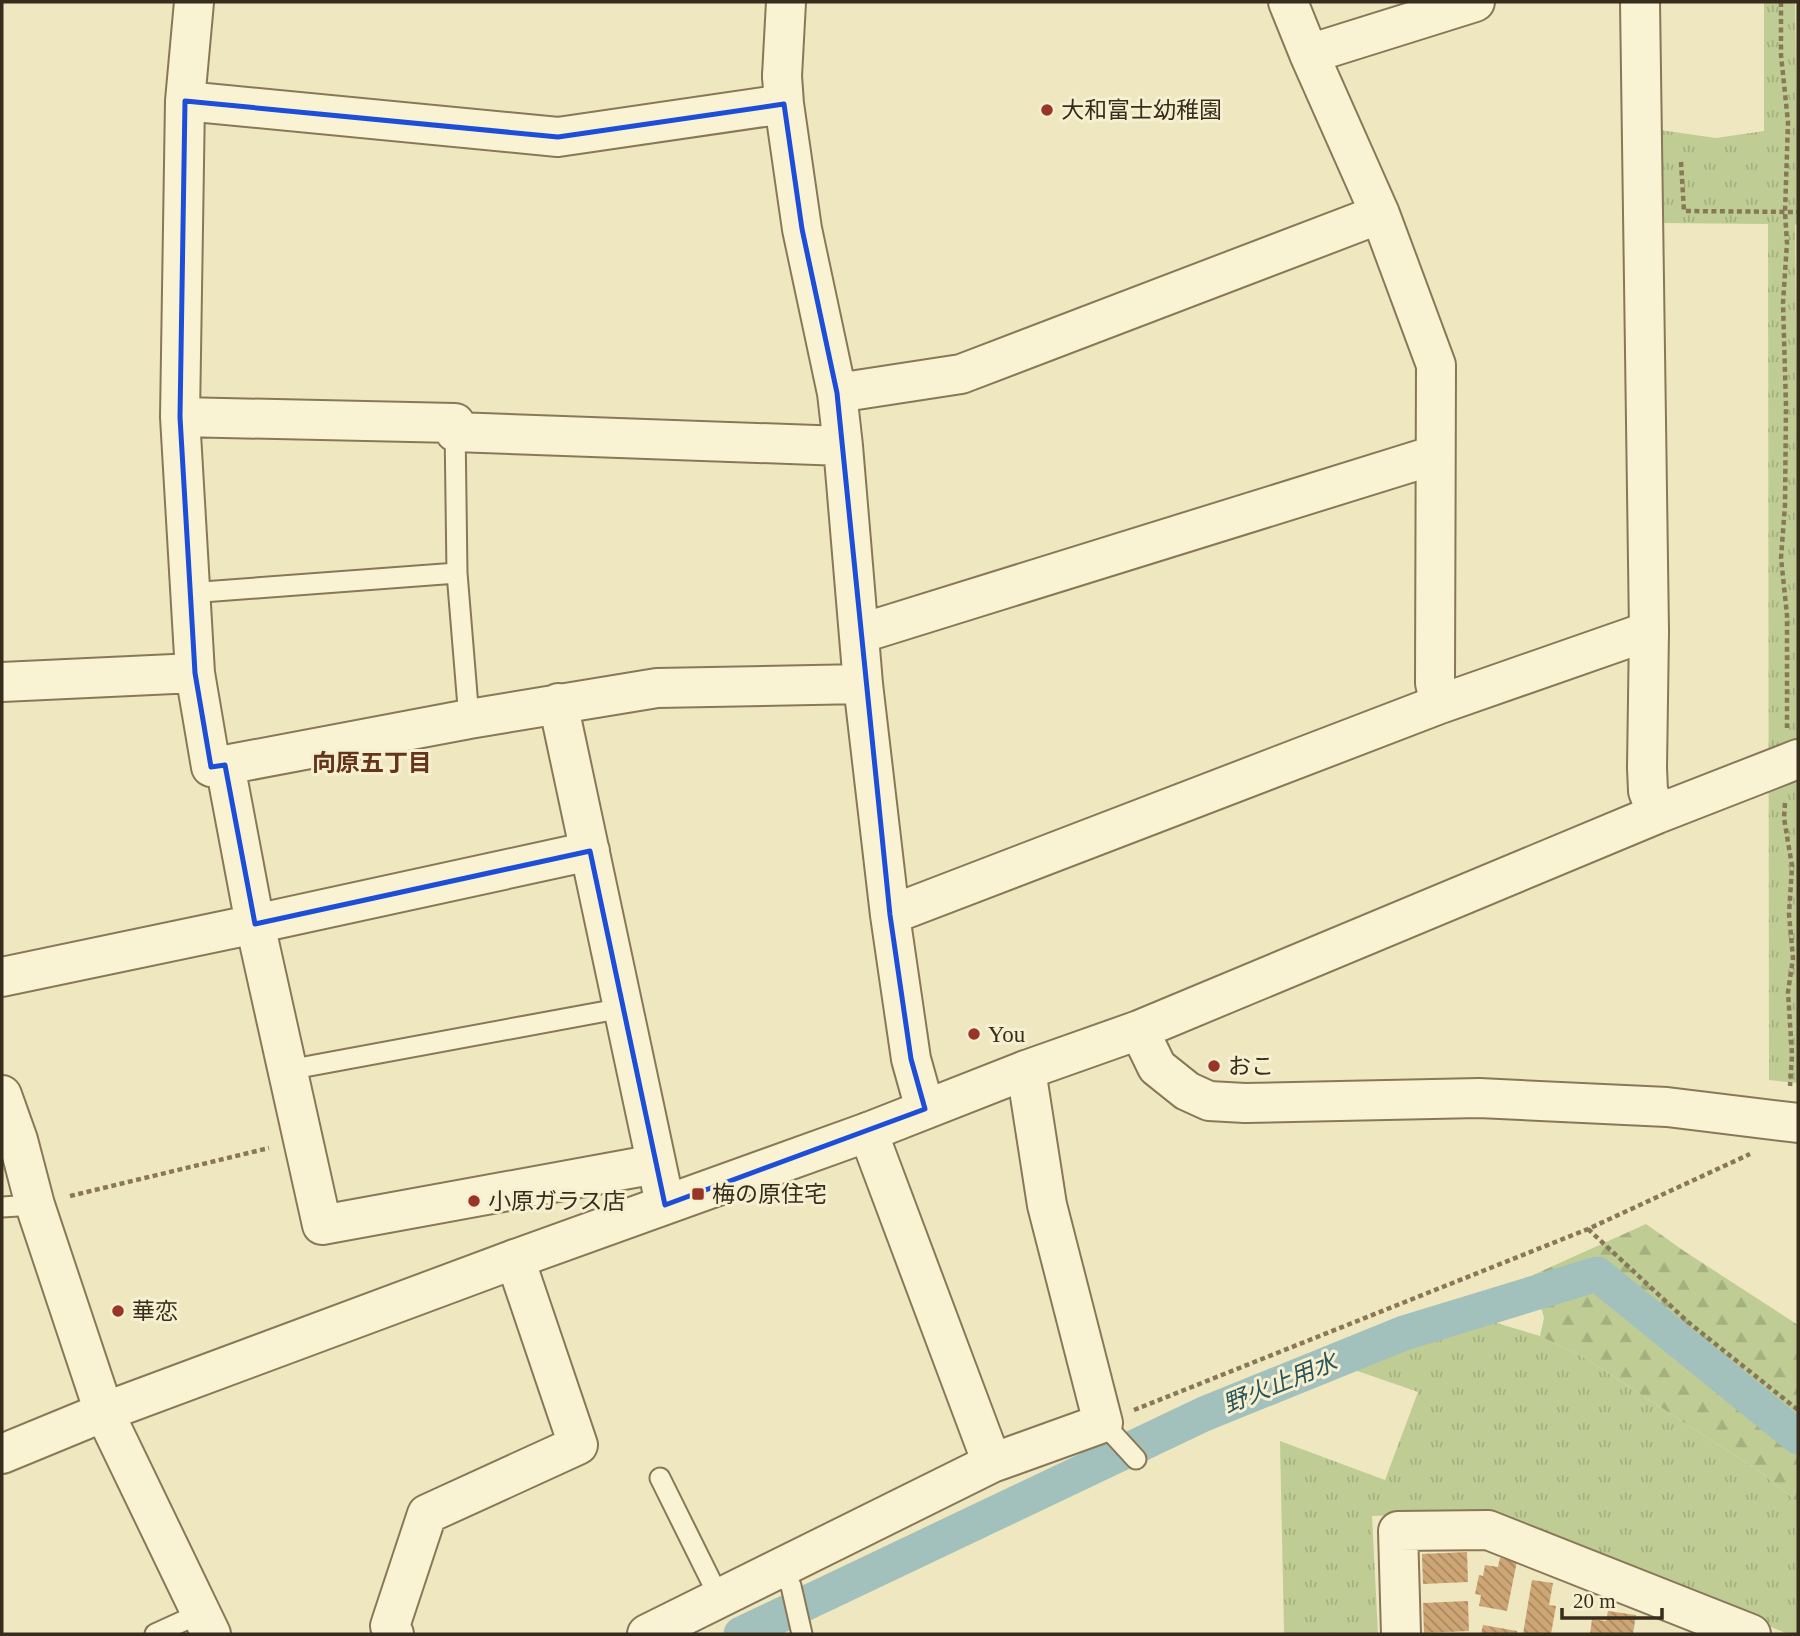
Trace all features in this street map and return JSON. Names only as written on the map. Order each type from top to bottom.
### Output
[{"type":"street","points":[[194,2],[185,101],[180,417],[195,673],[211,766],[558,703],[657,688],[863,684]]},
{"type":"street","points":[[786,2],[783,90],[802,229],[837,393],[863,684],[890,915],[911,1059],[925,1109]]},
{"type":"street","points":[[1288,2],[1308,54],[1380,214],[1436,365],[1435,683],[1440,704]]},
{"type":"street","points":[[1308,54],[1475,2]]},
{"type":"street","points":[[1640,2],[1648,791],[1657,814]]},
{"type":"street","points":[[185,101],[558,137],[783,90]]},
{"type":"street","points":[[837,393],[961,374],[1380,214]]},
{"type":"street","points":[[180,417],[843,446]]},
{"type":"street","points":[[859,634],[1435,455]]},
{"type":"street","points":[[890,915],[1440,704],[1648,631]]},
{"type":"street","points":[[2,682],[195,673]]},
{"type":"street","points":[[558,703],[665,1205]]},
{"type":"street","points":[[2,1454],[104,1412],[1139,1030],[1657,814],[1793,761]]},
{"type":"street","points":[[225,765],[255,924],[322,1225],[656,1164]]},
{"type":"street","points":[[2,977],[590,851]]},
{"type":"street","points":[[1139,1030],[1157,1067],[1187,1091],[1209,1101],[1245,1103],[1479,1098],[1667,1107],[1793,1122]]},
{"type":"street","points":[[647,1634],[720,1599],[785,1577],[992,1463],[1108,1429],[1047,1205],[1026,1070]]},
{"type":"street","points":[[2,1096],[18,1206],[104,1412],[206,1623]]},
{"type":"street","points":[[868,1132],[992,1463]]},
{"type":"street","points":[[394,1634],[390,1626],[428,1514],[578,1445],[515,1259]]},
{"type":"street","points":[[1401,1634],[1398,1531],[1488,1530],[1751,1634]]},
{"type":"lane","points":[[455,428],[457,573],[469,719]]},
{"type":"lane","points":[[189,593],[457,573]]},
{"type":"lane","points":[[288,1070],[623,1008]]},
{"type":"lane","points":[[1108,1429],[1136,1459]]},
{"type":"lane","points":[[660,1478],[720,1599]]},
{"type":"lane","points":[[785,1577],[802,1634]]},
{"type":"lane","points":[[155,1634],[206,1623]]},
{"type":"path","points":[[1782,2],[1781,55],[1788,122],[1785,212],[1787,243],[1783,303],[1786,481],[1781,558],[1787,615],[1793,761],[1784,818],[1792,866],[1789,914],[1793,958],[1788,992],[1793,1122]]},
{"type":"path","points":[[1642,156],[1681,155],[1684,211],[1798,212]]},
{"type":"path","points":[[18,1206],[303,1140]]},
{"type":"path","points":[[1108,1429],[1588,1229],[1752,1153]]},
{"type":"path","points":[[1588,1229],[1688,1322],[1798,1410]]},
{"type":"highlighted area","points":[[185,101],[558,137],[784,104],[802,229],[837,393],[890,915],[911,1059],[925,1109],[665,1205],[590,851],[255,924],[225,765],[211,767],[195,673],[180,417]]},
{"type":"green space","points":[[1764,2],[1795,2],[1798,200],[1798,224],[1795,225],[1798,1083],[1769,1080],[1768,224],[1661,223],[1660,130],[1716,138],[1764,131]]},
{"type":"green space","points":[[1646,1224],[1798,1325],[1798,1502],[1760,1472],[1585,1358],[1540,1336],[1544,1318],[1533,1275]]},
{"type":"green space","points":[[1473,1316],[1540,1336],[1585,1358],[1760,1472],[1798,1502],[1798,1634],[1788,1634],[1496,1511],[1372,1516],[1378,1634],[1284,1634],[1280,1441],[1385,1480],[1418,1392],[1346,1367]]},
{"type":"building","points":[[1467,1552],[1468,1582],[1423,1584],[1422,1554]]},
{"type":"building","points":[[1500,1558],[1517,1561],[1507,1611],[1479,1606],[1481,1595],[1475,1594],[1479,1575],[1483,1576],[1485,1565],[1498,1567]]},
{"type":"building","points":[[1532,1580],[1553,1583],[1549,1605],[1556,1606],[1551,1634],[1523,1634]]},
{"type":"building","points":[[1468,1601],[1469,1631],[1424,1633],[1423,1603]]},
{"type":"building","points":[[1608,1611],[1636,1615],[1633,1634],[1590,1634],[1592,1619],[1606,1621]]},
{"type":"building","points":[[1483,1625],[1517,1631],[1517,1634],[1481,1634]]},
{"type":"waterway","name":"野火止用水","points":[[741,1634],[1204,1414],[1404,1333],[1597,1274],[1798,1437]]},
{"type":"place","name":"大和富士幼稚園","points":[[1047,110]]},
{"type":"place","name":"You","points":[[974,1034]]},
{"type":"place","name":"おこ","points":[[1214,1066]]},
{"type":"place","name":"梅の原住宅","points":[[698,1194]]},
{"type":"place","name":"小原ガラス店","points":[[474,1201]]},
{"type":"place","name":"華恋","points":[[118,1311]]},
{"type":"district","name":"向原五丁目","points":[[372,763]]}]
